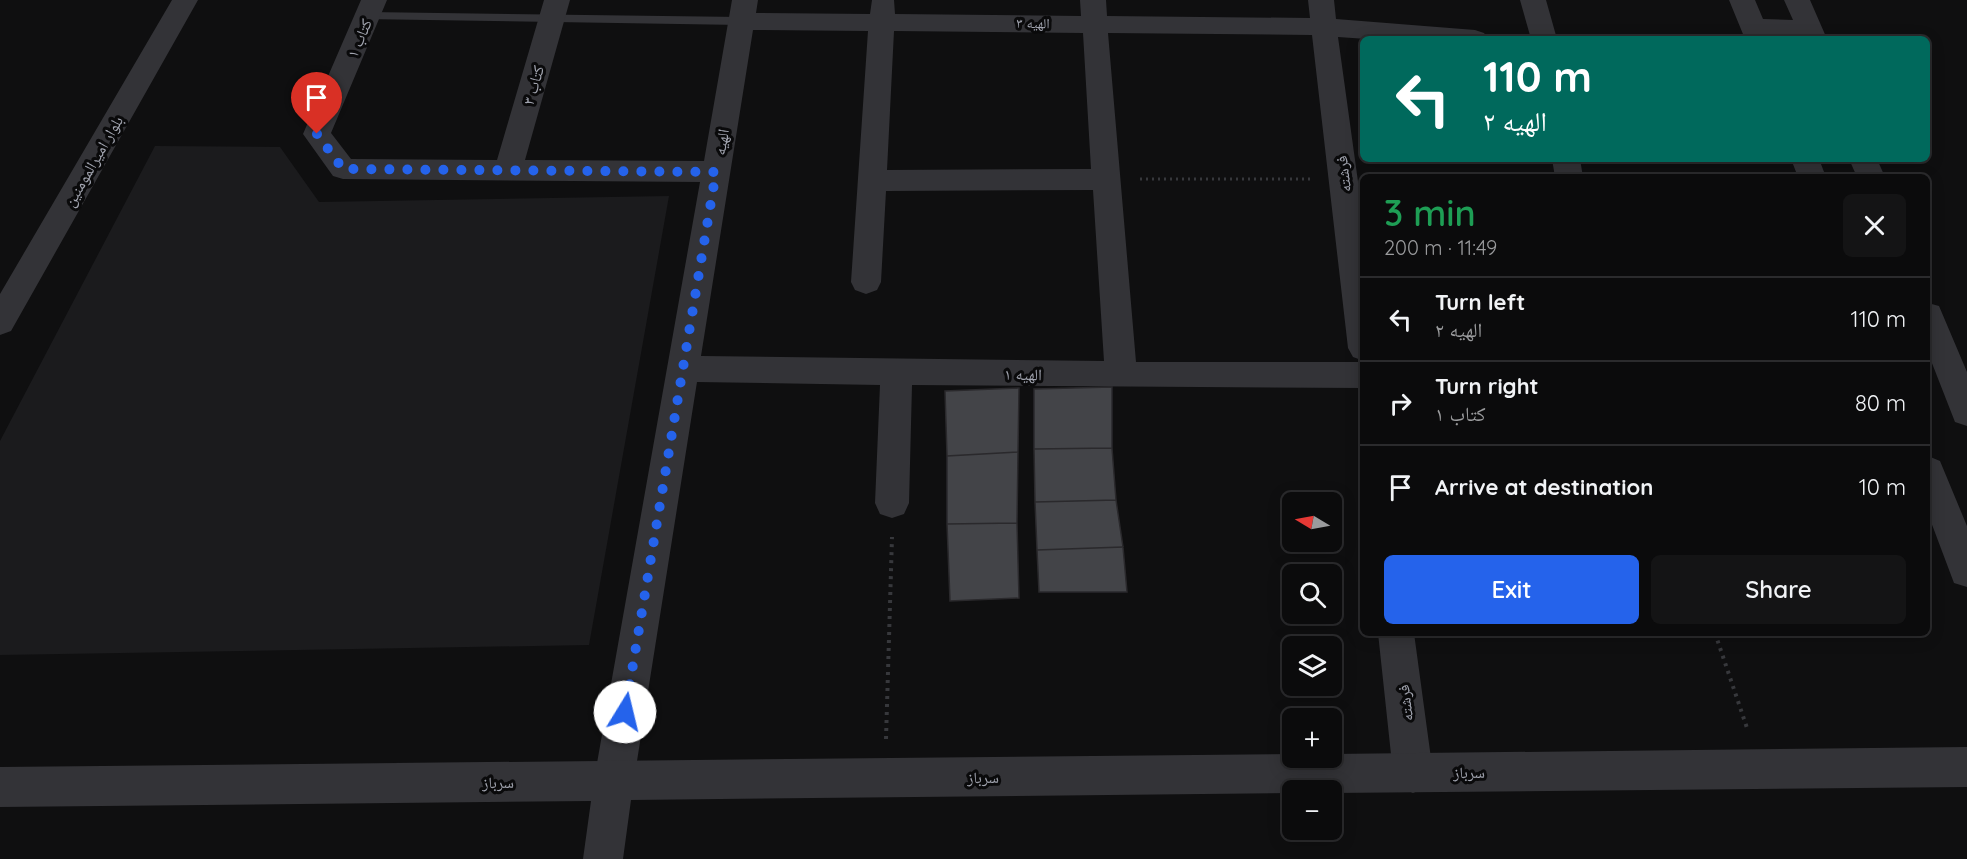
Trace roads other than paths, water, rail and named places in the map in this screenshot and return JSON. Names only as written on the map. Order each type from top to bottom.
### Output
[{"type":"street","name":"بلوار امیرالمومنین","points":[[0,322],[186,0]]},
{"type":"street","points":[[1533,0],[1543,36]]},
{"type":"street","points":[[1742,0],[1756,33],[1812,34],[1797,0]]},
{"type":"street","name":"کتاب ۱","points":[[371,8],[317,134],[343,169],[508,170]]},
{"type":"street","name":"کتاب ۳","points":[[508,170],[555,8]]},
{"type":"street","name":"الهیه ۳","points":[[743,10],[1323,14],[1457,36]]},
{"type":"street","name":"الهیه","points":[[603,859],[614,780],[743,10]]},
{"type":"street","points":[[866,282],[882,11]]},
{"type":"street","points":[[1094,12],[1121,375]]},
{"type":"street","name":"فرشته","points":[[1323,14],[1360,314]]},
{"type":"street","points":[[508,170],[716,172]]},
{"type":"street","points":[[873,181],[1106,180]]},
{"type":"street","points":[[1930,320],[1967,412]]},
{"type":"street","name":"الهیه ۱","points":[[683,369],[1121,375],[1360,375]]},
{"type":"street","points":[[892,503],[896,372]]},
{"type":"street","points":[[1930,476],[1967,571]]},
{"type":"street","name":"فرشته","points":[[1396,636],[1413,772]]},
{"type":"street","name":"سرباز","points":[[0,787],[1967,767]]},
{"type":"lane","points":[[371,8],[743,10]]}]
